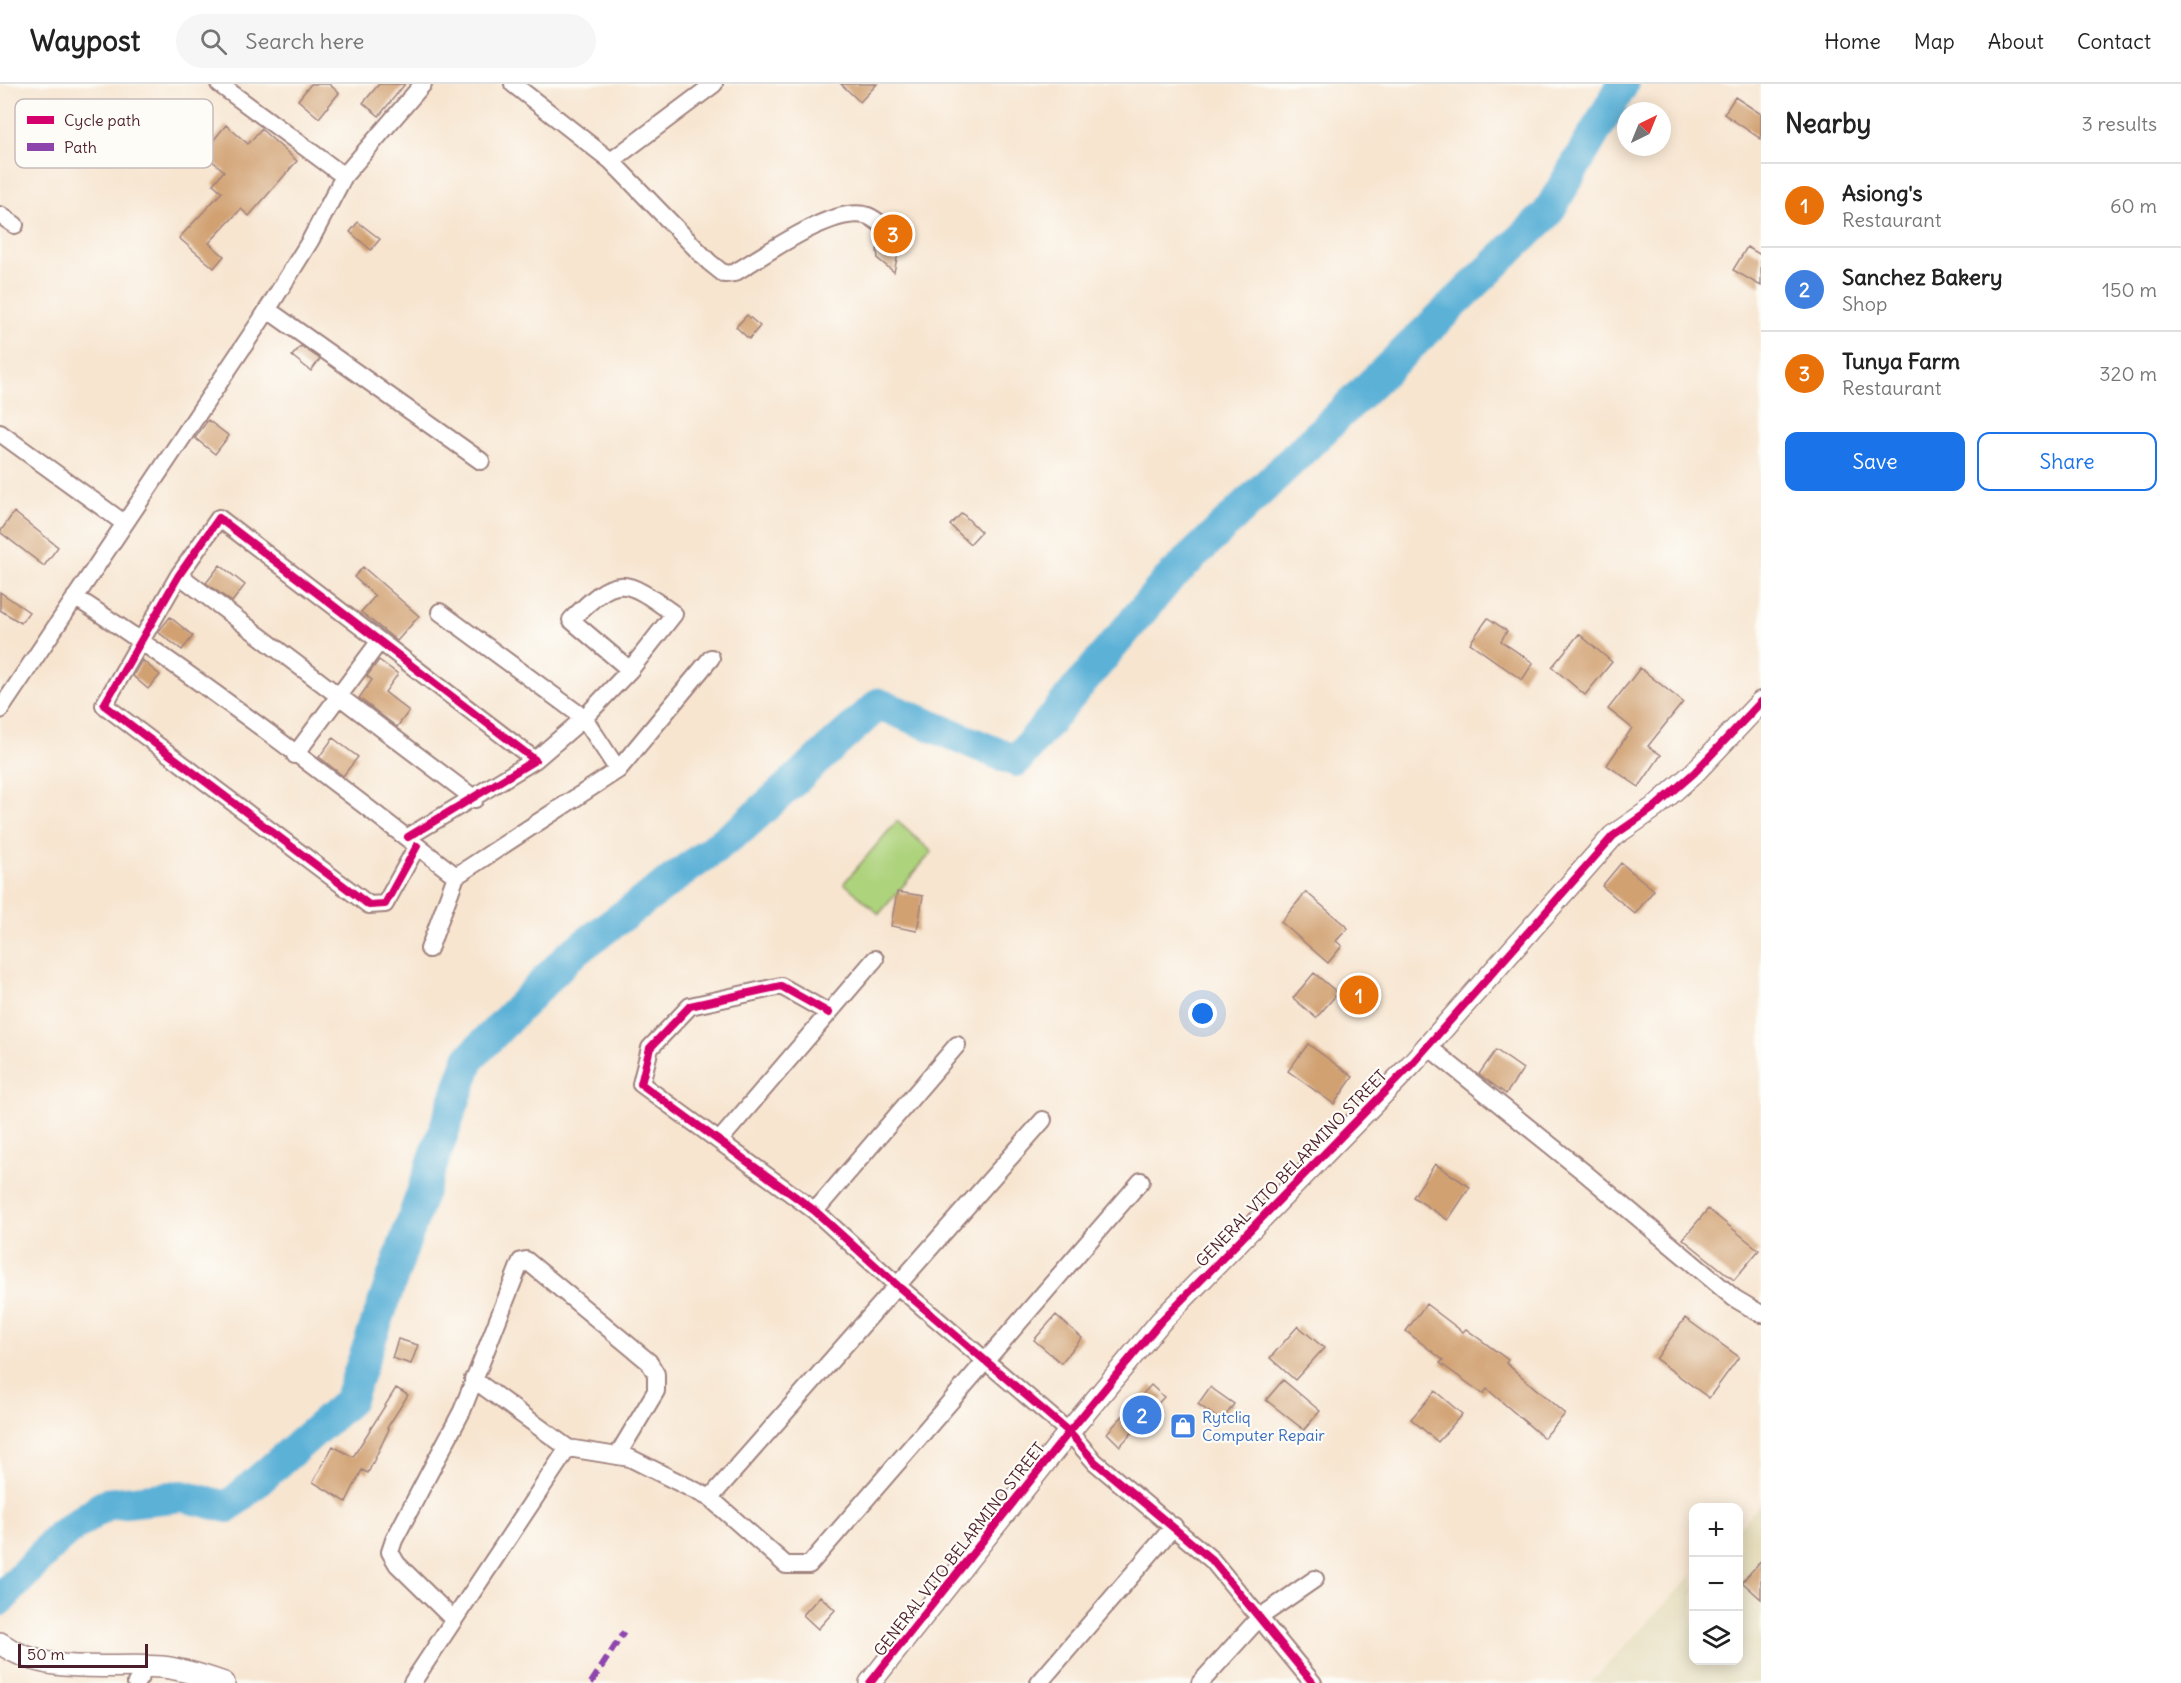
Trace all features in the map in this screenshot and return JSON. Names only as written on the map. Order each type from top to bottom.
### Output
[{"type":"street","points":[[219,84],[344,176]]},
{"type":"street","points":[[0,710],[267,310],[310,241],[344,176],[423,84]]},
{"type":"street","points":[[513,84],[611,161],[709,262],[724,274],[734,273],[824,222],[847,214],[868,216],[891,232]]},
{"type":"street","points":[[611,161],[714,84]]},
{"type":"street","points":[[0,215],[15,225]]},
{"type":"street","points":[[267,310],[481,461]]},
{"type":"street","points":[[0,433],[124,523]]},
{"type":"street","points":[[535,760],[219,518],[179,575],[104,705],[369,905],[385,904],[412,841],[535,760],[585,718],[630,670],[674,614],[637,587],[613,586],[593,598],[571,620],[630,670]]},
{"type":"street","points":[[179,575],[337,697],[475,799]]},
{"type":"street","points":[[75,597],[141,640],[456,876]]},
{"type":"street","points":[[440,612],[585,718],[618,770]]},
{"type":"street","points":[[295,755],[379,642]]},
{"type":"street","points":[[429,949],[456,876],[618,770],[711,658]]},
{"type":"street","name":"GENERAL VITO BELARMINO STREET","points":[[870,1683],[1069,1432],[1161,1321],[1410,1066],[1612,836],[1655,807],[1694,773],[1761,702]]},
{"type":"street","points":[[719,1141],[875,959]]},
{"type":"street","points":[[829,1013],[781,986],[690,1006],[650,1048],[641,1084],[815,1211],[899,1287],[1069,1432],[1095,1462],[1212,1560],[1313,1683]]},
{"type":"street","points":[[815,1211],[957,1045]]},
{"type":"street","points":[[1426,1046],[1585,1173],[1734,1298],[1761,1314]]},
{"type":"street","points":[[710,1498],[899,1287],[1043,1120]]},
{"type":"street","points":[[473,1378],[568,1448],[630,1458],[710,1498],[786,1565],[808,1565],[1141,1181]]},
{"type":"street","points":[[454,1620],[397,1564],[390,1552],[394,1540],[462,1411],[473,1378],[521,1261],[526,1260],[649,1362],[656,1374],[656,1391],[617,1456]]},
{"type":"street","points":[[412,1683],[568,1448]]},
{"type":"street","points":[[1039,1683],[1174,1526]]},
{"type":"street","points":[[1200,1683],[1260,1617],[1315,1579]]},
{"type":"street","points":[[5,1647],[45,1664],[142,1675],[193,1672],[224,1683]]},
{"type":"shaded area","points":[[1761,1503],[1761,1683],[1590,1683],[1689,1578],[1689,1665],[1743,1665],[1743,1523]]},
{"type":"green space","points":[[897,821],[932,852],[879,914],[844,883]]},
{"type":"building","points":[[311,84],[329,84],[339,93],[319,118],[298,100]]},
{"type":"building","points":[[379,84],[405,84],[379,116],[363,103]]},
{"type":"building","points":[[841,84],[877,84],[860,102]]},
{"type":"building","points":[[1735,97],[1761,114],[1761,139],[1724,114]]},
{"type":"building","points":[[226,125],[248,144],[261,129],[297,161],[249,216],[241,209],[209,243],[224,256],[214,268],[179,238],[222,192],[213,184],[224,171],[213,162],[213,141]]},
{"type":"building","points":[[358,222],[380,239],[371,250],[350,232]]},
{"type":"building","points":[[889,246],[898,254],[894,272],[878,259],[877,249]]},
{"type":"building","points":[[1747,247],[1761,255],[1761,286],[1733,270]]},
{"type":"building","points":[[747,315],[760,326],[749,339],[736,327]]},
{"type":"building","points":[[301,346],[320,359],[311,371],[292,356]]},
{"type":"building","points":[[208,420],[229,436],[215,454],[195,438]]},
{"type":"building","points":[[14,512],[58,547],[44,566],[0,532]]},
{"type":"building","points":[[962,513],[981,532],[970,544],[950,525]]},
{"type":"building","points":[[220,565],[245,585],[232,602],[206,583]]},
{"type":"building","points":[[363,567],[419,616],[397,641],[361,612],[375,596],[354,577]]},
{"type":"building","points":[[0,592],[29,612],[21,623],[0,610]]},
{"type":"building","points":[[170,617],[193,636],[182,650],[158,632]]},
{"type":"building","points":[[1488,618],[1507,631],[1501,641],[1533,663],[1522,680],[1470,643]]},
{"type":"building","points":[[1579,634],[1612,662],[1585,695],[1552,667]]},
{"type":"building","points":[[142,660],[160,675],[148,689],[133,676]]},
{"type":"building","points":[[379,660],[398,674],[385,692],[409,711],[397,727],[359,698],[372,680],[367,676]]},
{"type":"building","points":[[1640,668],[1683,702],[1648,746],[1661,755],[1639,787],[1607,765],[1632,728],[1608,709]]},
{"type":"building","points":[[333,738],[358,757],[343,776],[319,757]]},
{"type":"building","points":[[1621,863],[1654,890],[1635,914],[1602,886]]},
{"type":"building","points":[[897,892],[923,896],[917,931],[891,926]]},
{"type":"building","points":[[1306,892],[1348,928],[1336,941],[1342,946],[1328,963],[1281,922]]},
{"type":"building","points":[[1314,973],[1338,993],[1316,1018],[1293,998]]},
{"type":"building","points":[[1308,1044],[1353,1077],[1334,1104],[1288,1071]]},
{"type":"building","points":[[1496,1050],[1523,1069],[1506,1094],[1479,1074]]},
{"type":"building","points":[[1435,1164],[1470,1187],[1448,1220],[1413,1197]]},
{"type":"building","points":[[1708,1209],[1759,1250],[1734,1280],[1683,1239]]},
{"type":"building","points":[[1426,1304],[1463,1332],[1466,1329],[1508,1360],[1506,1363],[1565,1414],[1544,1438],[1487,1389],[1483,1394],[1440,1363],[1443,1360],[1406,1331]]},
{"type":"building","points":[[1056,1315],[1082,1338],[1061,1363],[1034,1340]]},
{"type":"building","points":[[1685,1318],[1739,1357],[1709,1398],[1656,1359]]},
{"type":"building","points":[[1298,1326],[1324,1348],[1295,1380],[1270,1358]]},
{"type":"building","points":[[398,1339],[418,1345],[411,1364],[392,1358]]},
{"type":"building","points":[[1283,1380],[1320,1411],[1304,1430],[1266,1400]]},
{"type":"building","points":[[1151,1385],[1164,1397],[1151,1411],[1158,1418],[1147,1430],[1140,1424],[1120,1446],[1107,1433]]},
{"type":"building","points":[[1210,1387],[1234,1404],[1222,1421],[1198,1404]]},
{"type":"building","points":[[396,1388],[408,1395],[387,1428],[389,1429],[368,1473],[362,1470],[346,1502],[313,1482],[333,1446],[353,1457]]},
{"type":"building","points":[[1435,1391],[1462,1414],[1438,1442],[1411,1419]]},
{"type":"building","points":[[1761,1561],[1761,1599],[1743,1581]]},
{"type":"building","points":[[820,1596],[835,1610],[818,1629],[803,1615]]},
{"type":"waterway","points":[[0,1600],[60,1536],[106,1504],[182,1496],[228,1507],[349,1401],[469,1059],[570,955],[742,828],[879,704],[1016,761],[1167,581],[1547,214],[1623,84]]},
{"type":"marked path","points":[[591,1683],[624,1632]]},
{"type":"cycle path","points":[[408,837],[535,760],[219,518],[179,575],[104,705],[369,905],[385,904],[417,846]]},
{"type":"cycle path","points":[[870,1683],[1069,1432],[1161,1321],[1410,1066],[1613,836],[1655,807],[1694,773],[1761,702]]},
{"type":"cycle path","points":[[829,1013],[781,986],[690,1006],[650,1048],[641,1084],[815,1211],[899,1287],[1069,1432],[1095,1462],[1212,1560],[1313,1683]]},
{"type":"place","name":"Tunya Farm","points":[[893,234]]},
{"type":"place","name":"Asiong's","points":[[1359,995]]},
{"type":"place","name":"Sanchez Bakery","points":[[1142,1415]]},
{"type":"place","name":"Rytcliq Computer Repair","points":[[1183,1426]]}]
